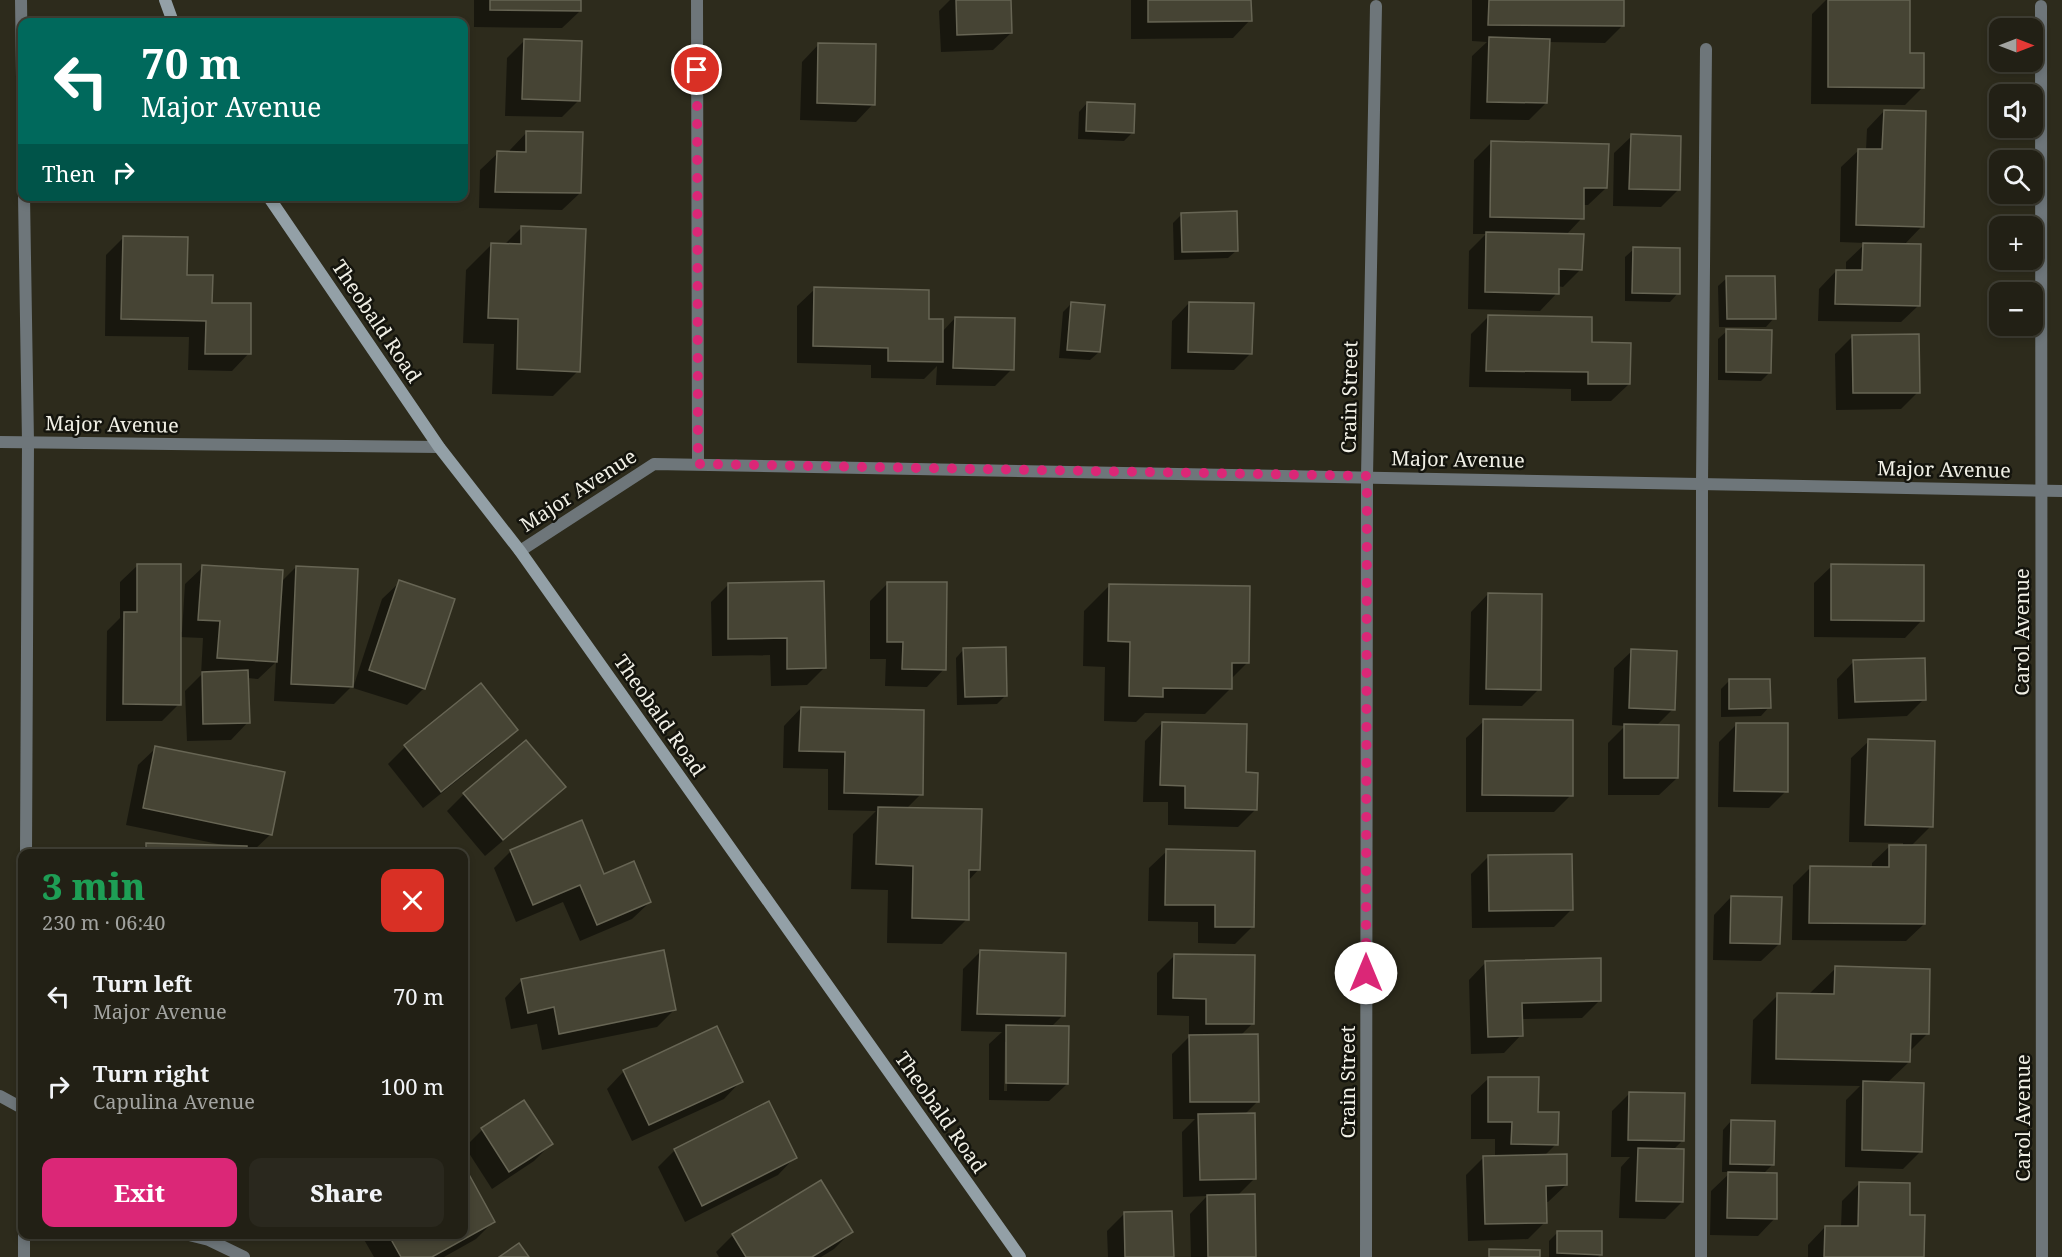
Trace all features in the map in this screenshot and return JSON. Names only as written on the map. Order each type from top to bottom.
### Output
[{"type":"street","points":[[21,0],[21,18]]},
{"type":"street","points":[[165,0],[172,18]]},
{"type":"street","points":[[697,0],[698,464]]},
{"type":"street","name":"Crain Street","points":[[1366,1257],[1367,476],[1376,6]]},
{"type":"street","name":"Carol Avenue","points":[[2041,6],[2042,1257]]},
{"type":"street","points":[[1701,1257],[1702,484],[1706,49]]},
{"type":"street","points":[[24,201],[28,442],[26,849]]},
{"type":"street","name":"Theobald Road","points":[[271,201],[439,447],[520,551],[1020,1257]]},
{"type":"street","name":"Major Avenue","points":[[0,442],[439,447]]},
{"type":"street","name":"Major Avenue","points":[[520,551],[654,464],[2062,491]]},
{"type":"street","points":[[0,1096],[18,1106]]},
{"type":"street","points":[[24,1239],[24,1257]]},
{"type":"street","points":[[205,1239],[244,1257]]},
{"type":"building","points":[[490,0],[581,0],[581,11],[490,10]]},
{"type":"building","points":[[956,0],[1011,0],[1012,33],[957,35]]},
{"type":"building","points":[[1148,0],[1251,0],[1252,21],[1148,22]]},
{"type":"building","points":[[1489,0],[1624,0],[1624,26],[1488,25]]},
{"type":"building","points":[[1828,0],[1910,0],[1910,53],[1924,53],[1924,88],[1828,87]]},
{"type":"building","points":[[1489,37],[1550,39],[1547,103],[1487,102]]},
{"type":"building","points":[[524,39],[582,41],[580,101],[522,99]]},
{"type":"building","points":[[818,43],[876,44],[875,105],[817,103]]},
{"type":"building","points":[[1087,102],[1135,104],[1134,133],[1086,131]]},
{"type":"building","points":[[1884,110],[1926,111],[1924,227],[1856,225],[1858,149],[1882,149]]},
{"type":"building","points":[[526,131],[583,132],[581,193],[495,192],[497,151],[526,152]]},
{"type":"building","points":[[1631,134],[1681,136],[1680,190],[1629,189]]},
{"type":"building","points":[[1491,141],[1609,144],[1607,188],[1584,188],[1584,219],[1490,217]]},
{"type":"building","points":[[1237,211],[1238,251],[1182,252],[1181,213]]},
{"type":"building","points":[[521,226],[586,229],[580,372],[517,369],[518,319],[488,318],[491,243],[521,244]]},
{"type":"building","points":[[1486,232],[1584,234],[1582,270],[1559,269],[1559,294],[1485,292]]},
{"type":"building","points":[[123,236],[188,237],[187,275],[213,275],[212,303],[251,303],[251,354],[205,354],[206,321],[121,319]]},
{"type":"building","points":[[1863,243],[1921,244],[1920,306],[1835,304],[1836,270],[1862,270]]},
{"type":"building","points":[[1633,247],[1680,248],[1680,294],[1632,293]]},
{"type":"building","points":[[1726,276],[1775,276],[1776,319],[1727,319]]},
{"type":"building","points":[[814,287],[929,290],[929,319],[943,319],[943,362],[888,361],[888,348],[813,346]]},
{"type":"building","points":[[1071,302],[1105,305],[1100,352],[1067,350]]},
{"type":"building","points":[[1189,302],[1254,303],[1252,354],[1188,352]]},
{"type":"building","points":[[1488,315],[1592,317],[1592,342],[1631,343],[1630,384],[1588,384],[1588,372],[1486,371]]},
{"type":"building","points":[[955,317],[1015,318],[1014,370],[953,368]]},
{"type":"building","points":[[1726,329],[1772,330],[1771,373],[1726,372]]},
{"type":"building","points":[[1919,334],[1920,393],[1853,393],[1852,335]]},
{"type":"building","points":[[137,564],[181,564],[181,705],[123,704],[124,612],[137,612]]},
{"type":"building","points":[[1831,564],[1924,565],[1924,621],[1831,620]]},
{"type":"building","points":[[202,565],[283,570],[277,662],[217,658],[220,621],[198,620]]},
{"type":"building","points":[[296,566],[358,569],[353,687],[291,684]]},
{"type":"building","points":[[399,580],[455,599],[425,689],[369,670]]},
{"type":"building","points":[[824,581],[826,668],[787,669],[787,638],[728,639],[728,583]]},
{"type":"building","points":[[887,582],[947,582],[946,670],[902,669],[903,642],[887,642]]},
{"type":"building","points":[[1109,584],[1250,586],[1249,663],[1232,663],[1232,689],[1163,688],[1163,697],[1129,696],[1130,642],[1108,641]]},
{"type":"building","points":[[1488,593],[1542,594],[1541,690],[1486,689]]},
{"type":"building","points":[[1006,647],[1007,696],[965,697],[963,648]]},
{"type":"building","points":[[1631,649],[1677,651],[1675,710],[1629,708]]},
{"type":"building","points":[[1925,658],[1926,700],[1855,702],[1853,660]]},
{"type":"building","points":[[248,670],[250,723],[203,724],[202,672]]},
{"type":"building","points":[[1729,679],[1770,679],[1771,708],[1729,709]]},
{"type":"building","points":[[481,683],[518,730],[441,792],[404,745]]},
{"type":"building","points":[[801,707],[924,710],[923,795],[844,793],[845,752],[799,751]]},
{"type":"building","points":[[1483,719],[1573,720],[1573,796],[1482,795]]},
{"type":"building","points":[[1162,722],[1247,724],[1246,772],[1258,773],[1257,810],[1185,808],[1185,786],[1160,785]]},
{"type":"building","points":[[1736,723],[1788,723],[1788,792],[1734,791]]},
{"type":"building","points":[[1624,724],[1679,725],[1678,778],[1624,778]]},
{"type":"building","points":[[1868,739],[1935,741],[1933,827],[1865,825]]},
{"type":"building","points":[[526,740],[566,787],[503,840],[463,793]]},
{"type":"building","points":[[155,746],[285,772],[272,835],[143,808]]},
{"type":"building","points":[[878,807],[982,809],[980,870],[969,870],[969,920],[912,918],[913,866],[876,864]]},
{"type":"building","points":[[582,820],[604,874],[634,861],[651,902],[597,925],[580,885],[533,905],[510,850]]},
{"type":"building","points":[[146,843],[247,846],[247,849],[146,849]]},
{"type":"building","points":[[1889,845],[1926,845],[1925,924],[1809,923],[1810,866],[1889,867]]},
{"type":"building","points":[[1166,849],[1255,851],[1254,927],[1215,927],[1215,905],[1165,905]]},
{"type":"building","points":[[1572,854],[1573,910],[1489,911],[1488,855]]},
{"type":"building","points":[[1731,896],[1782,897],[1780,944],[1730,943]]},
{"type":"building","points":[[664,950],[676,1010],[559,1034],[554,1007],[528,1013],[521,979]]},
{"type":"building","points":[[980,950],[1066,953],[1065,1016],[977,1014]]},
{"type":"building","points":[[1174,954],[1255,955],[1254,1024],[1206,1024],[1206,999],[1173,998]]},
{"type":"building","points":[[1601,958],[1601,1001],[1522,1003],[1523,1036],[1488,1037],[1485,961]]},
{"type":"building","points":[[1835,966],[1930,969],[1929,1034],[1911,1034],[1910,1062],[1776,1059],[1777,993],[1834,994]]},
{"type":"building","points":[[1006,1025],[1069,1026],[1068,1084],[1006,1083]]},
{"type":"building","points":[[717,1026],[743,1082],[649,1125],[623,1070]]},
{"type":"building","points":[[1258,1034],[1259,1102],[1190,1102],[1189,1035]]},
{"type":"building","points":[[1488,1077],[1539,1077],[1538,1112],[1559,1112],[1558,1145],[1511,1144],[1512,1122],[1488,1122]]},
{"type":"building","points":[[1863,1081],[1924,1083],[1922,1152],[1862,1150]]},
{"type":"building","points":[[1629,1092],[1685,1093],[1684,1141],[1628,1140]]},
{"type":"building","points":[[524,1100],[553,1144],[509,1172],[481,1128]]},
{"type":"building","points":[[769,1101],[797,1158],[702,1206],[674,1149]]},
{"type":"building","points":[[1255,1113],[1256,1179],[1200,1180],[1198,1114]]},
{"type":"building","points":[[1731,1120],[1775,1121],[1774,1165],[1730,1164]]},
{"type":"building","points":[[1638,1148],[1684,1149],[1683,1202],[1636,1201]]},
{"type":"building","points":[[1567,1154],[1567,1185],[1546,1186],[1547,1223],[1485,1224],[1483,1156]]},
{"type":"building","points":[[1728,1172],[1777,1173],[1777,1219],[1727,1218]]},
{"type":"building","points":[[468,1173],[495,1222],[468,1237]]},
{"type":"building","points":[[821,1180],[853,1232],[812,1257],[746,1257],[732,1234]]},
{"type":"building","points":[[1859,1182],[1910,1183],[1910,1215],[1925,1215],[1924,1257],[1824,1257],[1825,1226],[1858,1226]]},
{"type":"building","points":[[1255,1194],[1256,1257],[1208,1257],[1207,1195]]},
{"type":"building","points":[[1172,1211],[1174,1257],[1125,1257],[1124,1212]]},
{"type":"building","points":[[1557,1231],[1602,1231],[1602,1255],[1557,1253]]},
{"type":"building","points":[[391,1239],[464,1239],[432,1257],[401,1257]]},
{"type":"building","points":[[519,1243],[529,1257],[499,1257]]},
{"type":"building","points":[[1489,1249],[1540,1250],[1540,1257],[1489,1257]]},
{"type":"route","points":[[697,70],[698,464],[1367,476],[1366,973]]}]
